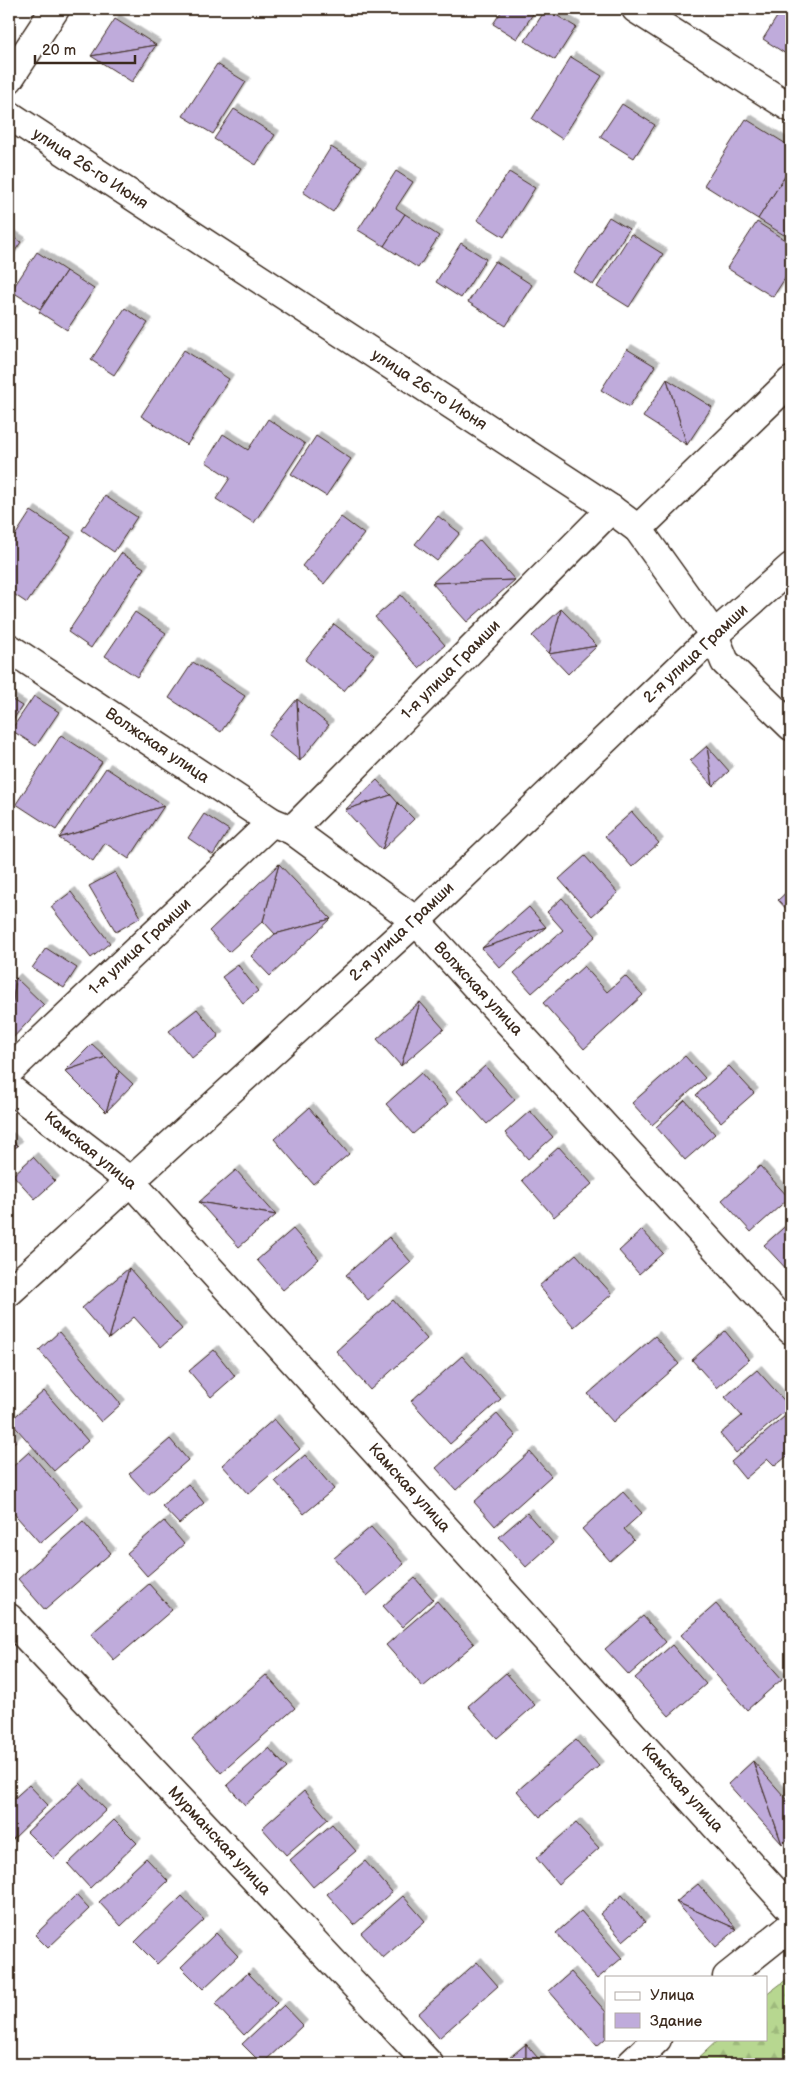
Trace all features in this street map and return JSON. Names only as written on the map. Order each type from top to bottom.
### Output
[{"type":"street","points":[[9,79],[55,9]]},
{"type":"street","points":[[636,9],[791,108]]},
{"type":"street","name":"улица 26-го Июня","points":[[9,115],[611,509],[638,529],[714,635],[725,662],[791,726]]},
{"type":"street","points":[[638,529],[791,381]]},
{"type":"street","name":"1-я улица Грамши","points":[[9,1071],[282,826],[611,509]]},
{"type":"street","name":"2-я улица Грамши","points":[[9,1292],[416,921],[714,635],[791,566]]},
{"type":"street","name":"Волжская улица","points":[[9,648],[282,826],[416,921],[791,1330]]},
{"type":"street","name":"Камская улица","points":[[9,1088],[130,1181],[791,1909]]},
{"type":"street","name":"Мурманская улица","points":[[9,1618],[429,2064]]},
{"type":"street","points":[[728,1976],[791,1926]]},
{"type":"street","points":[[631,2064],[657,2040]]},
{"type":"green space","points":[[791,1976],[791,2064],[692,2064],[718,2040],[768,2040],[768,1993]]},
{"type":"building","points":[[503,9],[536,9],[517,39],[493,24]]},
{"type":"building","points":[[546,9],[576,27],[555,60],[525,41]]},
{"type":"building","points":[[782,9],[791,9],[791,52],[789,56],[763,39]]},
{"type":"building","points":[[115,19],[156,45],[91,56]]},
{"type":"building","points":[[156,45],[132,82],[91,56]]},
{"type":"building","points":[[571,57],[602,76],[562,139],[532,119]]},
{"type":"building","points":[[217,64],[246,82],[213,134],[183,116]]},
{"type":"building","points":[[622,104],[655,125],[634,158],[600,137]]},
{"type":"building","points":[[234,109],[275,135],[256,165],[214,139]]},
{"type":"building","points":[[746,119],[791,147],[791,167],[758,219],[704,185]]},
{"type":"building","points":[[331,147],[362,166],[333,212],[303,192]]},
{"type":"building","points":[[791,167],[791,224],[784,235],[758,219]]},
{"type":"building","points":[[396,171],[413,182],[396,208],[405,214],[384,246],[358,230]]},
{"type":"building","points":[[509,172],[535,188],[504,237],[477,220]]},
{"type":"building","points":[[405,214],[439,236],[418,268],[384,246]]},
{"type":"building","points":[[609,217],[629,229],[593,285],[574,272]]},
{"type":"building","points":[[757,222],[791,244],[791,269],[773,297],[727,268]]},
{"type":"building","points":[[9,234],[21,242],[9,260]]},
{"type":"building","points":[[631,234],[663,254],[629,307],[597,287]]},
{"type":"building","points":[[461,243],[486,259],[461,298],[436,282]]},
{"type":"building","points":[[37,252],[66,271],[40,309],[11,291]]},
{"type":"building","points":[[495,261],[532,285],[506,326],[468,302]]},
{"type":"building","points":[[66,271],[94,289],[67,330],[39,312]]},
{"type":"building","points":[[125,308],[148,323],[114,375],[91,360]]},
{"type":"building","points":[[627,349],[655,366],[629,407],[601,390]]},
{"type":"building","points":[[184,350],[229,379],[187,445],[141,416]]},
{"type":"building","points":[[667,379],[687,445],[643,417]]},
{"type":"building","points":[[667,379],[712,407],[687,445]]},
{"type":"building","points":[[268,419],[305,444],[254,523],[216,499],[230,478],[206,462],[223,434],[248,450]]},
{"type":"building","points":[[316,436],[351,459],[326,496],[291,474]]},
{"type":"building","points":[[105,496],[137,517],[114,552],[82,530]]},
{"type":"building","points":[[31,511],[71,537],[27,603],[9,591],[9,545]]},
{"type":"building","points":[[438,516],[460,533],[437,561],[415,544]]},
{"type":"building","points":[[341,517],[364,534],[324,584],[302,566]]},
{"type":"building","points":[[480,540],[515,580],[432,583]]},
{"type":"building","points":[[121,553],[144,568],[91,648],[68,632]]},
{"type":"building","points":[[515,580],[467,622],[432,583]]},
{"type":"building","points":[[401,595],[445,645],[419,668],[375,617]]},
{"type":"building","points":[[561,609],[597,646],[549,654]]},
{"type":"building","points":[[561,609],[549,654],[532,636]]},
{"type":"building","points":[[135,612],[166,633],[137,677],[105,656]]},
{"type":"building","points":[[334,624],[374,655],[344,691],[305,660]]},
{"type":"building","points":[[597,646],[568,674],[549,654]]},
{"type":"building","points":[[193,662],[245,696],[221,732],[169,698]]},
{"type":"building","points":[[34,696],[59,712],[36,746],[11,730]]},
{"type":"building","points":[[9,698],[22,706],[9,726]]},
{"type":"building","points":[[297,699],[300,761],[268,735]]},
{"type":"building","points":[[297,699],[329,725],[300,761]]},
{"type":"building","points":[[61,735],[102,762],[56,830],[16,804]]},
{"type":"building","points":[[707,746],[713,786],[690,761]]},
{"type":"building","points":[[707,746],[729,771],[713,786]]},
{"type":"building","points":[[106,768],[164,806],[59,838]]},
{"type":"building","points":[[377,780],[391,795],[345,810]]},
{"type":"building","points":[[391,795],[398,803],[382,850],[345,810]]},
{"type":"building","points":[[398,803],[414,819],[382,850]]},
{"type":"building","points":[[164,806],[129,859],[105,843],[93,861],[59,838]]},
{"type":"building","points":[[632,812],[659,843],[632,867],[605,836]]},
{"type":"building","points":[[204,814],[229,830],[213,855],[188,838]]},
{"type":"building","points":[[585,856],[618,893],[592,916],[559,879]]},
{"type":"building","points":[[279,864],[331,919],[275,934],[263,921]]},
{"type":"building","points":[[279,864],[263,921],[229,952],[209,931]]},
{"type":"building","points":[[115,872],[141,917],[116,932],[89,886]]},
{"type":"building","points":[[791,888],[791,914],[778,900]]},
{"type":"building","points":[[71,892],[110,943],[91,958],[51,907]]},
{"type":"building","points":[[562,898],[596,936],[532,993],[514,973],[563,930],[547,912]]},
{"type":"building","points":[[529,907],[546,927],[482,948]]},
{"type":"building","points":[[331,919],[270,976],[251,956],[275,934]]},
{"type":"building","points":[[546,927],[500,968],[482,948]]},
{"type":"building","points":[[46,948],[77,968],[64,988],[32,968]]},
{"type":"building","points":[[238,965],[258,991],[243,1003],[222,977]]},
{"type":"building","points":[[584,966],[607,992],[625,976],[643,995],[584,1049],[543,1003]]},
{"type":"building","points":[[16,978],[9,1032],[9,985]]},
{"type":"building","points":[[16,978],[44,1005],[9,1042],[9,1032]]},
{"type":"building","points":[[420,1002],[444,1029],[401,1066]]},
{"type":"building","points":[[420,1002],[401,1066],[377,1039]]},
{"type":"building","points":[[197,1009],[219,1036],[192,1058],[169,1031]]},
{"type":"building","points":[[92,1044],[106,1057],[65,1071]]},
{"type":"building","points":[[685,1056],[705,1078],[652,1125],[632,1103]]},
{"type":"building","points":[[106,1057],[119,1071],[106,1112],[65,1071]]},
{"type":"building","points":[[485,1066],[515,1100],[487,1124],[457,1091]]},
{"type":"building","points":[[729,1066],[754,1093],[721,1122],[696,1095]]},
{"type":"building","points":[[119,1071],[133,1084],[106,1112]]},
{"type":"building","points":[[421,1073],[448,1104],[413,1134],[386,1104]]},
{"type":"building","points":[[685,1100],[715,1134],[685,1160],[656,1127]]},
{"type":"building","points":[[309,1108],[349,1154],[313,1184],[274,1139]]},
{"type":"building","points":[[530,1111],[553,1137],[528,1159],[505,1133]]},
{"type":"building","points":[[9,1137],[18,1146],[9,1151]]},
{"type":"building","points":[[559,1147],[592,1184],[554,1217],[522,1180]]},
{"type":"building","points":[[33,1157],[55,1181],[35,1199],[13,1175]]},
{"type":"building","points":[[760,1166],[789,1198],[751,1232],[722,1200]]},
{"type":"building","points":[[236,1170],[276,1215],[199,1202]]},
{"type":"building","points":[[199,1202],[276,1215],[239,1247]]},
{"type":"building","points":[[791,1221],[791,1274],[764,1245]]},
{"type":"building","points":[[293,1229],[319,1259],[283,1290],[257,1260]]},
{"type":"building","points":[[642,1230],[663,1253],[639,1274],[619,1251]]},
{"type":"building","points":[[389,1237],[411,1262],[368,1300],[346,1275]]},
{"type":"building","points":[[576,1254],[612,1294],[574,1327],[539,1286]]},
{"type":"building","points":[[129,1268],[182,1329],[161,1347],[134,1317],[109,1339]]},
{"type":"building","points":[[129,1268],[109,1339],[82,1308]]},
{"type":"building","points":[[393,1300],[427,1339],[370,1390],[336,1351]]},
{"type":"building","points":[[725,1331],[749,1360],[717,1388],[692,1360]]},
{"type":"building","points":[[59,1332],[121,1404],[101,1422],[39,1350]]},
{"type":"building","points":[[655,1336],[679,1364],[613,1422],[588,1394]]},
{"type":"building","points":[[214,1350],[235,1376],[211,1397],[189,1371]]},
{"type":"building","points":[[462,1356],[501,1399],[450,1444],[411,1401]]},
{"type":"building","points":[[757,1370],[790,1407],[736,1453],[720,1434],[742,1416],[725,1397]]},
{"type":"building","points":[[44,1391],[88,1441],[54,1471],[10,1421]]},
{"type":"building","points":[[791,1411],[791,1453],[775,1466],[768,1459],[745,1479],[731,1462]]},
{"type":"building","points":[[497,1414],[516,1436],[456,1490],[436,1468]]},
{"type":"building","points":[[274,1419],[300,1449],[248,1494],[222,1465]]},
{"type":"building","points":[[9,1431],[17,1440],[9,1447]]},
{"type":"building","points":[[170,1439],[188,1460],[148,1495],[129,1474]]},
{"type":"building","points":[[29,1452],[79,1509],[40,1543],[9,1508],[9,1470]]},
{"type":"building","points":[[530,1452],[551,1476],[495,1526],[474,1502]]},
{"type":"building","points":[[305,1455],[334,1489],[304,1514],[275,1481]]},
{"type":"building","points":[[188,1484],[204,1503],[179,1524],[162,1506]]},
{"type":"building","points":[[623,1492],[642,1513],[624,1529],[634,1540],[610,1561],[582,1529]]},
{"type":"building","points":[[527,1513],[553,1543],[526,1567],[499,1537]]},
{"type":"building","points":[[83,1521],[111,1553],[45,1610],[18,1579]]},
{"type":"building","points":[[164,1521],[184,1544],[147,1576],[127,1553]]},
{"type":"building","points":[[371,1527],[404,1564],[367,1596],[334,1558]]},
{"type":"building","points":[[415,1578],[433,1599],[402,1627],[383,1606]]},
{"type":"building","points":[[149,1584],[172,1610],[114,1660],[91,1634]]},
{"type":"building","points":[[437,1601],[474,1644],[423,1687],[386,1645]]},
{"type":"building","points":[[716,1604],[782,1679],[747,1710],[681,1635]]},
{"type":"building","points":[[643,1616],[666,1642],[629,1675],[605,1649]]},
{"type":"building","points":[[672,1645],[706,1684],[669,1716],[635,1678]]},
{"type":"building","points":[[506,1673],[535,1705],[497,1738],[468,1706]]},
{"type":"building","points":[[266,1675],[295,1708],[221,1773],[192,1739]]},
{"type":"building","points":[[576,1740],[599,1766],[540,1817],[517,1791]]},
{"type":"building","points":[[269,1748],[287,1768],[245,1805],[227,1785]]},
{"type":"building","points":[[753,1761],[782,1844],[728,1784]]},
{"type":"building","points":[[753,1761],[791,1804],[791,1836],[782,1844]]},
{"type":"building","points":[[80,1783],[106,1810],[54,1859],[27,1832]]},
{"type":"building","points":[[29,1785],[48,1805],[9,1843],[9,1803]]},
{"type":"building","points":[[304,1791],[328,1819],[286,1855],[262,1828]]},
{"type":"building","points":[[114,1820],[137,1843],[90,1888],[68,1864]]},
{"type":"building","points":[[576,1823],[599,1848],[558,1884],[536,1858]]},
{"type":"building","points":[[332,1824],[356,1851],[313,1887],[290,1860]]},
{"type":"building","points":[[146,1858],[168,1881],[121,1926],[99,1902]]},
{"type":"building","points":[[365,1861],[392,1892],[354,1925],[327,1894]]},
{"type":"building","points":[[698,1884],[737,1929],[676,1902]]},
{"type":"building","points":[[76,1895],[89,1909],[48,1948],[35,1935]]},
{"type":"building","points":[[622,1895],[645,1922],[623,1941],[600,1914]]},
{"type":"building","points":[[182,1896],[204,1920],[157,1964],[135,1942]]},
{"type":"building","points":[[403,1896],[425,1921],[383,1958],[361,1933]]},
{"type":"building","points":[[676,1902],[737,1929],[716,1947]]},
{"type":"building","points":[[581,1911],[622,1958],[597,1979],[556,1933]]},
{"type":"building","points":[[216,1933],[238,1956],[203,1989],[181,1967]]},
{"type":"building","points":[[477,1962],[498,1986],[439,2038],[418,2014]]},
{"type":"building","points":[[571,1972],[605,2011],[605,2039],[597,2046],[549,1991]]},
{"type":"building","points":[[248,1973],[277,2003],[244,2035],[215,2004]]},
{"type":"building","points":[[284,2005],[303,2025],[262,2064],[242,2044]]},
{"type":"building","points":[[526,2044],[526,2064],[502,2064]]},
{"type":"building","points":[[526,2044],[543,2064],[526,2064]]}]
